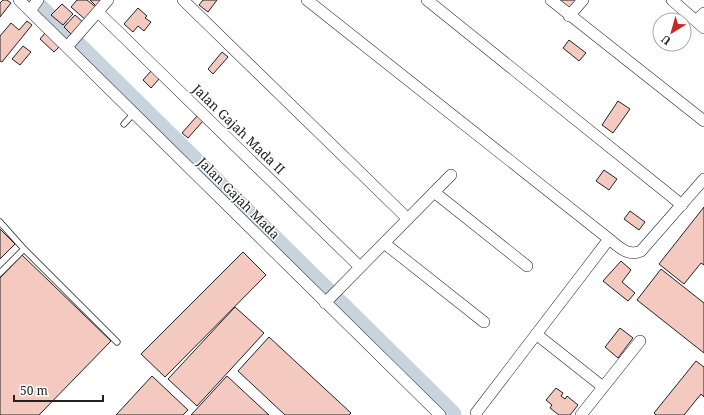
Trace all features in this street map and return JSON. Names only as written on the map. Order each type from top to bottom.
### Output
[{"type":"street","name":"Jalan Gajah Mada","points":[[19,0],[34,5],[134,113],[327,300],[440,415]]},
{"type":"street","points":[[70,44],[108,0]]},
{"type":"street","points":[[183,0],[408,219]]},
{"type":"street","points":[[307,0],[609,240],[629,253],[635,254],[641,252],[704,179]]},
{"type":"street","points":[[428,0],[682,205]]},
{"type":"street","points":[[551,0],[704,121]]},
{"type":"street","points":[[570,16],[583,0]]},
{"type":"street","points":[[672,0],[700,25],[704,12]]},
{"type":"street","name":"Jalan Gajah Mada II","points":[[98,12],[360,267]]},
{"type":"street","points":[[327,300],[450,175]]},
{"type":"street","points":[[434,192],[527,266]]},
{"type":"street","points":[[476,413],[609,240]]},
{"type":"street","points":[[384,243],[484,322]]},
{"type":"street","points":[[536,334],[603,387]]},
{"type":"street","points":[[581,415],[640,341]]},
{"type":"lane","points":[[124,124],[134,113]]},
{"type":"lane","points":[[0,222],[24,249],[117,342]]},
{"type":"lane","points":[[0,273],[24,249]]},
{"type":"building","points":[[3,0],[7,0],[11,3],[0,17],[0,3]]},
{"type":"building","points":[[77,0],[87,0],[97,8],[87,21],[71,7]]},
{"type":"building","points":[[90,0],[102,0],[97,7]]},
{"type":"building","points":[[203,0],[217,0],[208,12],[199,5]]},
{"type":"building","points":[[558,0],[576,0],[569,8]]},
{"type":"building","points":[[62,4],[73,14],[63,25],[51,15]]},
{"type":"building","points":[[138,8],[147,16],[145,18],[151,22],[144,31],[138,26],[133,32],[124,24]]},
{"type":"building","points":[[75,15],[85,24],[74,37],[64,27]]},
{"type":"building","points":[[27,21],[32,25],[2,62],[0,61],[0,36],[11,23],[19,30]]},
{"type":"building","points":[[45,33],[60,46],[54,52],[40,39]]},
{"type":"building","points":[[569,40],[586,53],[579,61],[563,48]]},
{"type":"building","points":[[23,46],[31,52],[20,65],[12,59]]},
{"type":"building","points":[[222,52],[228,57],[213,74],[208,69]]},
{"type":"building","points":[[151,71],[159,79],[151,88],[143,80]]},
{"type":"building","points":[[618,101],[630,109],[613,133],[602,125]]},
{"type":"building","points":[[197,116],[203,121],[188,138],[182,133]]},
{"type":"building","points":[[604,170],[617,179],[609,190],[596,181]]},
{"type":"building","points":[[704,207],[704,265],[701,263],[684,284],[659,264]]},
{"type":"building","points":[[630,211],[645,222],[639,230],[624,219]]},
{"type":"building","points":[[0,229],[15,244],[0,259]]},
{"type":"building","points":[[243,252],[266,275],[165,377],[141,354]]},
{"type":"building","points":[[22,255],[111,341],[39,415],[0,415],[0,278]]},
{"type":"building","points":[[621,261],[631,270],[622,282],[635,293],[628,301],[603,281]]},
{"type":"building","points":[[661,269],[704,303],[704,353],[637,300]]},
{"type":"building","points":[[235,307],[264,333],[197,406],[168,379]]},
{"type":"building","points":[[620,328],[633,338],[618,358],[605,347]]},
{"type":"building","points":[[269,337],[351,413],[349,415],[285,415],[238,371]]},
{"type":"building","points":[[696,361],[704,367],[704,397],[701,394],[684,415],[656,415],[654,413]]},
{"type":"building","points":[[152,376],[188,410],[183,415],[116,415]]},
{"type":"building","points":[[227,376],[269,415],[191,415]]},
{"type":"building","points":[[556,388],[563,393],[561,396],[565,399],[567,396],[578,405],[570,415],[559,415],[550,408],[552,405],[546,400]]},
{"type":"waterway","points":[[30,0],[451,415]]}]
